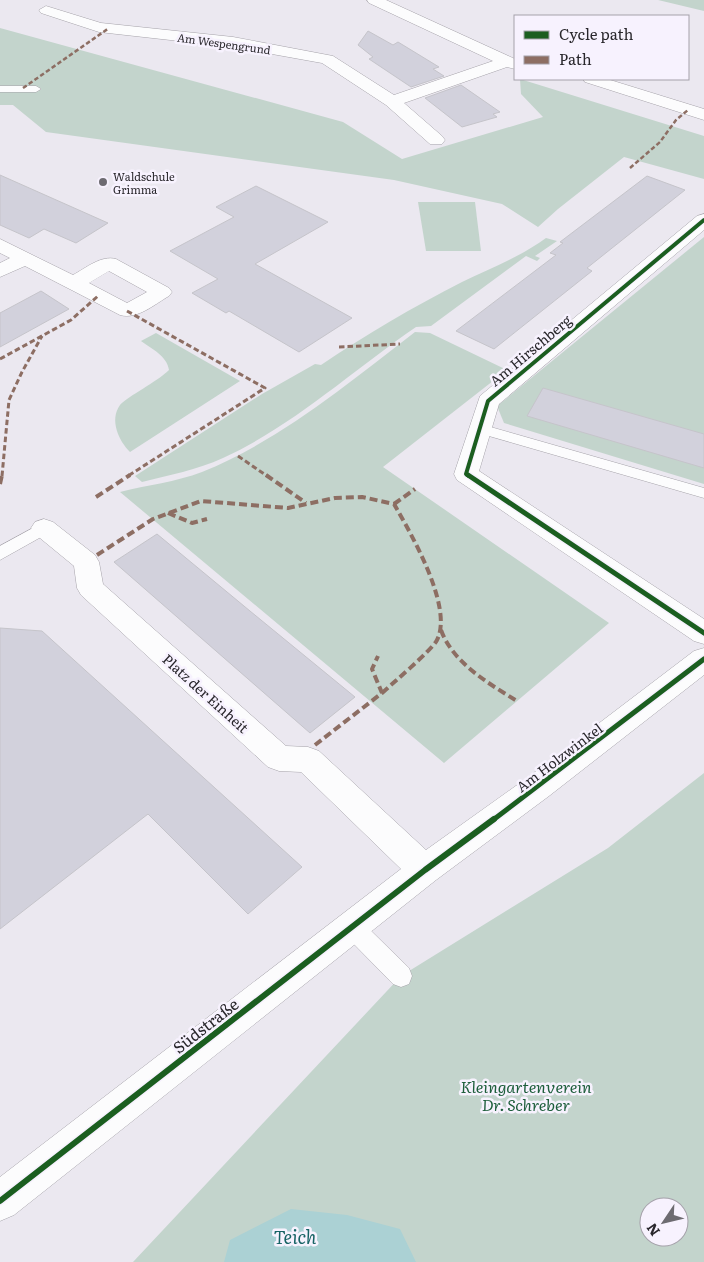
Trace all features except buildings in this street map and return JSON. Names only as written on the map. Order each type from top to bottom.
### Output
[{"type":"street","points":[[374,0],[510,62]]},
{"type":"street","name":"Am Wespengrund","points":[[46,10],[99,27],[233,42],[327,59],[392,101],[436,140]]},
{"type":"street","points":[[392,101],[510,62]]},
{"type":"street","points":[[594,80],[704,115]]},
{"type":"street","name":"Am Hirschberg","points":[[704,220],[488,401],[466,474],[704,633]]},
{"type":"street","points":[[0,245],[74,283]]},
{"type":"street","points":[[0,271],[26,258]]},
{"type":"street","name":"Platz der Einheit","points":[[44,528],[86,562],[90,588],[264,745],[279,758],[308,760],[425,870]]},
{"type":"street","name":"Am Holzwinkel","points":[[425,870],[538,788],[704,659]]},
{"type":"street","name":"Südstraße","points":[[0,1201],[353,928],[425,870]]},
{"type":"lane","points":[[0,89],[36,89]]},
{"type":"lane","points":[[480,429],[704,493]]},
{"type":"lane","name":"Platz der Einheit","points":[[0,554],[44,528]]},
{"type":"lane","points":[[353,928],[401,976]]},
{"type":"green space","points":[[658,0],[704,0],[704,11]]},
{"type":"green space","points":[[0,28],[343,122],[402,159],[543,117],[521,94],[520,80],[523,80],[704,136],[704,179],[624,157],[538,227],[502,204],[394,180],[46,132],[13,105],[0,105]]},
{"type":"green space","points":[[418,202],[475,202],[481,251],[426,251]]},
{"type":"green space","points":[[704,237],[704,484],[504,423],[497,406]]},
{"type":"green space","points":[[546,238],[557,241],[535,256],[540,258],[537,261],[526,256],[431,326],[416,327],[298,414],[249,445],[223,458],[183,472],[142,482],[135,476],[262,394],[315,364],[321,365],[408,311],[462,282],[516,257]]},
{"type":"green space","points":[[415,332],[430,333],[507,370],[383,467],[609,623],[444,763],[120,492],[172,481],[202,472],[259,444],[339,391]]},
{"type":"green space","points":[[156,333],[240,381],[130,452],[119,436],[115,417],[120,405],[124,401],[169,370],[162,357],[141,341]]},
{"type":"green space","name":"Kleingartenverein Dr. Schreber","points":[[704,773],[704,1262],[133,1262],[401,976],[608,848]]},
{"type":"water","name":"Teich","points":[[291,1209],[347,1215],[400,1229],[416,1262],[224,1262],[230,1240]]},
{"type":"marked path","points":[[23,88],[109,28]]},
{"type":"marked path","points":[[630,168],[660,142],[676,120],[688,110]]},
{"type":"marked path","points":[[0,359],[71,320],[98,296]]},
{"type":"marked path","points":[[96,497],[265,388],[127,311]]},
{"type":"marked path","points":[[0,484],[9,400],[42,336]]},
{"type":"marked path","points":[[339,347],[400,344]]},
{"type":"marked path","points":[[238,456],[306,503]]},
{"type":"marked path","points":[[394,504],[415,489]]},
{"type":"marked path","points":[[97,555],[153,519],[201,501],[288,508],[335,498],[362,497],[394,504],[428,570],[435,589],[440,625],[437,640],[382,693]]},
{"type":"marked path","points":[[168,513],[192,523],[202,522],[207,519]]},
{"type":"marked path","points":[[441,630],[452,651],[461,661],[485,680],[517,701]]},
{"type":"marked path","points":[[315,745],[382,693],[372,669],[372,664],[378,656]]},
{"type":"cycle path","points":[[704,220],[488,401],[466,474],[704,633]]},
{"type":"cycle path","points":[[0,1201],[425,870],[538,787],[704,659]]},
{"type":"place","name":"Waldschule Grimma","points":[[103,182]]}]
